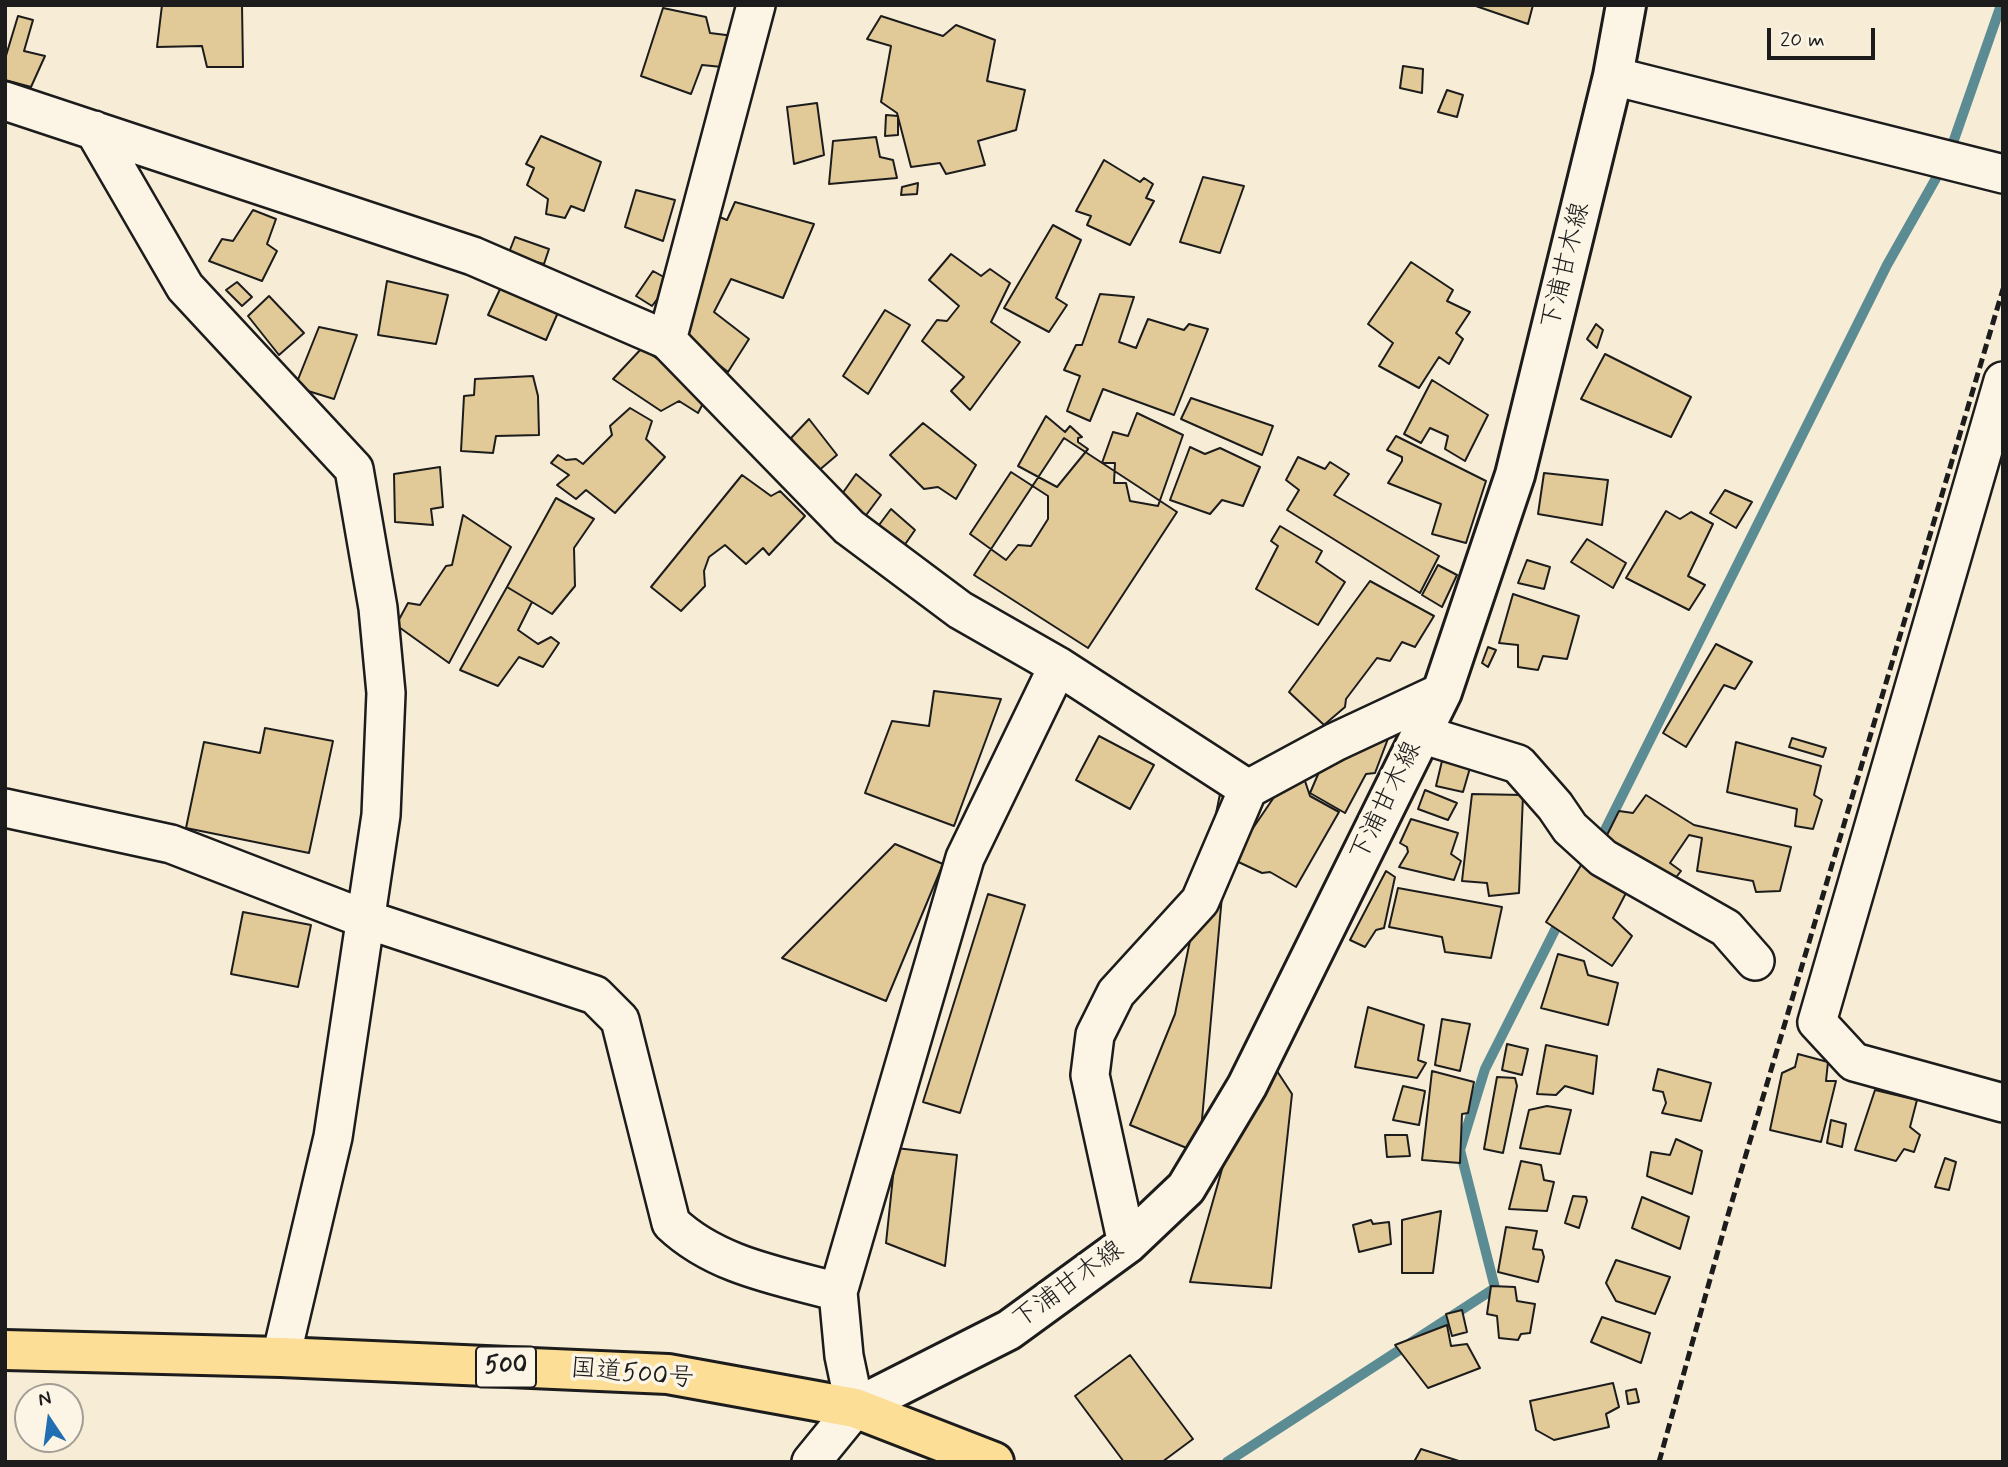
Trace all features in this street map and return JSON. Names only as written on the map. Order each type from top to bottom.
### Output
[{"type":"highway","name":"国道500号","points":[[5,1350],[281,1357],[668,1374],[855,1408],[994,1462]]},
{"type":"main road","name":"下浦甘木線","points":[[855,1408],[1009,1330],[1127,1244],[1186,1188],[1247,1086],[1442,692],[1515,475],[1613,76],[1626,5]]},
{"type":"street","points":[[667,340],[756,5]]},
{"type":"street","points":[[1613,76],[2003,174]]},
{"type":"street","points":[[5,102],[473,256],[667,340],[849,527],[960,610],[1058,666],[1248,789]]},
{"type":"street","points":[[94,130],[186,287],[354,469],[378,608],[386,693],[381,815],[332,1137],[281,1357]]},
{"type":"street","points":[[2003,381],[1817,1022],[1854,1062],[2003,1103]]},
{"type":"street","points":[[811,1462],[855,1408],[844,1356],[838,1292],[965,858],[1058,666]]},
{"type":"street","points":[[1127,1244],[1090,1075],[1095,1035],[1116,993],[1200,901],[1248,789],[1335,743],[1442,692]]},
{"type":"street","points":[[1421,734],[1518,764],[1570,828],[1603,858],[1726,928],[1755,961]]},
{"type":"street","points":[[5,808],[171,844],[365,919],[594,995],[620,1020],[671,1223],[688,1239],[734,1263],[838,1292]]},
{"type":"building","points":[[162,5],[242,5],[243,67],[207,67],[202,46],[157,47]]},
{"type":"building","points":[[1473,5],[1533,5],[1528,24]]},
{"type":"building","points":[[663,8],[706,17],[710,33],[742,37],[732,68],[702,65],[691,94],[641,76]]},
{"type":"building","points":[[18,16],[33,20],[24,51],[45,56],[31,87],[5,80],[5,59]]},
{"type":"building","points":[[881,16],[943,36],[956,25],[995,40],[987,81],[1025,90],[1016,130],[978,141],[985,165],[946,174],[940,163],[911,167],[897,113],[881,102],[891,46],[867,39]]},
{"type":"building","points":[[1403,66],[1423,69],[1422,93],[1400,88]]},
{"type":"building","points":[[1447,90],[1463,95],[1457,117],[1438,112]]},
{"type":"building","points":[[817,103],[824,155],[794,164],[787,107]]},
{"type":"building","points":[[886,115],[898,116],[898,135],[885,136]]},
{"type":"building","points":[[541,136],[601,162],[584,211],[571,206],[565,218],[546,214],[548,199],[527,185],[534,168],[526,164]]},
{"type":"building","points":[[876,137],[880,157],[893,160],[897,178],[829,184],[833,141]]},
{"type":"building","points":[[1104,160],[1140,182],[1144,178],[1153,184],[1146,198],[1154,201],[1130,245],[1087,225],[1091,216],[1076,211]]},
{"type":"building","points":[[1203,177],[1244,186],[1220,253],[1180,242]]},
{"type":"building","points":[[918,183],[917,194],[901,195],[902,187]]},
{"type":"building","points":[[636,190],[675,200],[663,241],[625,227]]},
{"type":"building","points":[[735,202],[814,224],[783,298],[731,279],[714,312],[749,339],[728,372],[684,337],[717,216],[727,220]]},
{"type":"building","points":[[253,210],[276,219],[267,244],[277,251],[262,281],[209,261],[222,239],[233,241]]},
{"type":"building","points":[[1053,225],[1081,240],[1056,298],[1067,305],[1049,332],[1004,308]]},
{"type":"building","points":[[515,237],[549,249],[544,264],[508,255]]},
{"type":"building","points":[[951,254],[981,276],[990,269],[1010,283],[991,322],[1020,342],[970,410],[951,391],[964,377],[922,341],[937,320],[947,321],[959,306],[929,280]]},
{"type":"building","points":[[1411,262],[1453,290],[1447,301],[1470,312],[1456,333],[1463,339],[1449,364],[1439,357],[1419,388],[1379,366],[1393,343],[1368,324]]},
{"type":"building","points":[[653,271],[671,281],[652,306],[636,296]]},
{"type":"building","points":[[387,281],[448,295],[436,344],[378,335]]},
{"type":"building","points":[[237,282],[252,297],[242,306],[226,290]]},
{"type":"building","points":[[501,287],[560,308],[546,340],[488,315]]},
{"type":"building","points":[[1100,294],[1134,297],[1119,342],[1136,348],[1148,319],[1184,330],[1189,324],[1208,329],[1174,415],[1103,389],[1090,421],[1067,411],[1080,376],[1064,370],[1076,345],[1082,345]]},
{"type":"building","points":[[269,296],[304,333],[279,355],[248,316]]},
{"type":"building","points":[[885,310],[910,325],[868,394],[843,376]]},
{"type":"building","points":[[1596,324],[1603,330],[1597,348],[1587,339]]},
{"type":"building","points":[[319,327],[357,335],[334,399],[295,387]]},
{"type":"building","points":[[642,348],[708,394],[698,413],[679,401],[661,411],[613,379]]},
{"type":"building","points":[[1605,354],[1691,397],[1671,437],[1581,399]]},
{"type":"building","points":[[533,376],[538,396],[539,435],[496,436],[493,453],[461,451],[464,396],[474,395],[475,379]]},
{"type":"building","points":[[1432,380],[1488,415],[1465,461],[1445,449],[1448,436],[1430,428],[1421,443],[1404,434]]},
{"type":"building","points":[[1191,398],[1273,426],[1262,455],[1181,419]]},
{"type":"building","points":[[630,408],[652,421],[646,439],[665,457],[615,513],[586,490],[576,499],[557,485],[569,475],[551,463],[558,455],[566,460],[576,459],[583,464],[612,435],[610,426]]},
{"type":"building","points":[[1137,413],[1183,435],[1158,506],[1130,501],[1126,483],[1114,483],[1115,463],[1102,463],[1113,432],[1128,436]]},
{"type":"building","points":[[1046,416],[1065,432],[1070,426],[1082,437],[1078,438],[1078,442],[1088,449],[1057,487],[1018,466]]},
{"type":"building","points":[[809,419],[837,455],[817,472],[791,438]]},
{"type":"building","points":[[923,423],[976,465],[956,499],[938,487],[924,489],[890,455]]},
{"type":"building","points":[[1396,436],[1486,481],[1466,543],[1432,534],[1441,504],[1388,483],[1402,461],[1402,457],[1387,450]]},
{"type":"building","points":[[1064,438],[1177,512],[1088,648],[974,575]]},
{"type":"building","points":[[1190,447],[1205,454],[1220,448],[1260,467],[1243,506],[1222,500],[1210,514],[1170,500]]},
{"type":"building","points":[[1298,457],[1325,469],[1330,462],[1349,474],[1334,495],[1439,556],[1420,593],[1287,510],[1299,490],[1286,480]]},
{"type":"building","points":[[440,467],[443,507],[431,509],[433,525],[395,522],[394,474]]},
{"type":"building","points":[[1011,472],[1048,496],[1048,519],[1031,546],[1018,545],[1006,560],[970,534]]},
{"type":"building","points":[[1544,473],[1608,480],[1602,525],[1538,514]]},
{"type":"building","points":[[856,474],[881,495],[864,518],[842,494]]},
{"type":"building","points":[[742,475],[771,496],[780,491],[805,516],[769,555],[763,548],[746,564],[725,545],[709,557],[704,571],[705,586],[681,611],[651,587]]},
{"type":"building","points":[[1725,490],[1752,502],[1736,528],[1710,513]]},
{"type":"building","points":[[556,498],[594,519],[574,548],[575,586],[552,614],[507,587]]},
{"type":"building","points":[[891,509],[915,530],[899,553],[876,529]]},
{"type":"building","points":[[1666,511],[1680,519],[1691,512],[1713,524],[1688,576],[1705,585],[1689,610],[1626,578]]},
{"type":"building","points":[[463,515],[511,547],[449,663],[396,625],[408,603],[420,605],[446,566],[452,565]]},
{"type":"building","points":[[1280,526],[1322,551],[1316,562],[1345,582],[1318,625],[1256,589],[1278,546],[1271,541]]},
{"type":"building","points":[[1587,539],[1626,563],[1613,588],[1571,562]]},
{"type":"building","points":[[1527,560],[1550,567],[1544,589],[1518,583]]},
{"type":"building","points":[[1438,565],[1457,575],[1442,607],[1422,595]]},
{"type":"building","points":[[1370,581],[1434,616],[1415,647],[1402,642],[1390,661],[1377,658],[1346,699],[1345,707],[1324,725],[1289,692]]},
{"type":"building","points":[[507,587],[532,602],[518,630],[538,644],[551,637],[559,643],[543,667],[519,657],[498,686],[460,670]]},
{"type":"building","points":[[1513,594],[1579,616],[1567,659],[1543,656],[1538,670],[1518,667],[1518,645],[1499,643]]},
{"type":"building","points":[[1716,644],[1752,662],[1735,689],[1724,685],[1686,747],[1663,733]]},
{"type":"building","points":[[1488,647],[1496,650],[1488,667],[1482,663]]},
{"type":"building","points":[[934,691],[1001,699],[954,826],[865,793],[892,721],[929,726]]},
{"type":"building","points":[[265,728],[333,741],[309,853],[186,828],[204,742],[260,753]]},
{"type":"building","points":[[1099,736],[1154,765],[1130,809],[1076,780]]},
{"type":"building","points":[[1389,736],[1375,773],[1366,774],[1345,813],[1310,793],[1325,758]]},
{"type":"building","points":[[1792,738],[1826,748],[1823,757],[1789,747]]},
{"type":"building","points":[[1736,742],[1821,766],[1814,795],[1822,800],[1813,829],[1795,826],[1797,809],[1727,792]]},
{"type":"building","points":[[1442,761],[1470,768],[1463,792],[1436,786]]},
{"type":"building","points":[[1303,775],[1310,796],[1339,812],[1296,887],[1270,872],[1262,873],[1232,859],[1287,778]]},
{"type":"building","points":[[1425,790],[1457,803],[1448,820],[1418,809]]},
{"type":"building","points":[[1220,794],[1236,802],[1227,840],[1199,1153],[1130,1125],[1175,1014]]},
{"type":"building","points":[[1472,794],[1523,795],[1519,893],[1489,896],[1487,883],[1462,881]]},
{"type":"building","points":[[1646,795],[1694,825],[1791,847],[1780,891],[1756,892],[1753,881],[1697,871],[1702,838],[1689,835],[1670,863],[1681,871],[1670,885],[1604,841],[1619,811],[1633,813]]},
{"type":"building","points":[[1411,819],[1458,833],[1451,854],[1461,861],[1454,880],[1399,867],[1408,852],[1407,847],[1400,843]]},
{"type":"building","points":[[895,844],[943,864],[886,1001],[782,958]]},
{"type":"building","points":[[1583,862],[1626,893],[1613,918],[1632,936],[1612,966],[1546,922]]},
{"type":"building","points":[[1386,871],[1395,877],[1384,928],[1376,930],[1365,947],[1350,940]]},
{"type":"building","points":[[1398,888],[1502,907],[1491,958],[1445,952],[1442,937],[1389,927]]},
{"type":"building","points":[[988,894],[1025,905],[960,1113],[923,1102]]},
{"type":"building","points":[[243,912],[311,925],[298,987],[231,974]]},
{"type":"building","points":[[1558,954],[1584,961],[1588,975],[1618,983],[1608,1025],[1541,1008]]},
{"type":"building","points":[[1368,1007],[1424,1025],[1418,1060],[1426,1063],[1417,1078],[1355,1067]]},
{"type":"building","points":[[1442,1019],[1470,1024],[1460,1071],[1435,1065]]},
{"type":"building","points":[[1258,1042],[1292,1094],[1271,1288],[1190,1282]]},
{"type":"building","points":[[1507,1044],[1528,1049],[1522,1075],[1502,1070]]},
{"type":"building","points":[[1546,1045],[1597,1056],[1593,1094],[1565,1086],[1556,1095],[1537,1094]]},
{"type":"building","points":[[1798,1054],[1828,1062],[1826,1081],[1836,1081],[1821,1142],[1770,1130],[1782,1073],[1795,1067]]},
{"type":"building","points":[[1658,1069],[1711,1083],[1701,1121],[1662,1113],[1666,1103],[1663,1092],[1653,1090]]},
{"type":"building","points":[[1432,1071],[1474,1082],[1468,1113],[1462,1114],[1460,1163],[1422,1160]]},
{"type":"building","points":[[1497,1077],[1515,1078],[1517,1086],[1503,1153],[1484,1149]]},
{"type":"building","points":[[1403,1086],[1425,1091],[1419,1125],[1393,1120]]},
{"type":"building","points":[[1875,1090],[1917,1100],[1910,1127],[1920,1135],[1914,1152],[1904,1149],[1896,1161],[1855,1150]]},
{"type":"building","points":[[1547,1106],[1571,1110],[1560,1154],[1520,1148],[1529,1110]]},
{"type":"building","points":[[1831,1120],[1846,1124],[1842,1147],[1827,1143]]},
{"type":"building","points":[[1385,1135],[1407,1135],[1410,1156],[1387,1157]]},
{"type":"building","points":[[1676,1139],[1702,1151],[1692,1194],[1647,1176],[1651,1152],[1670,1155]]},
{"type":"building","points":[[896,1148],[957,1155],[945,1266],[886,1243]]},
{"type":"building","points":[[1945,1158],[1956,1162],[1949,1190],[1935,1187]]},
{"type":"building","points":[[1521,1161],[1541,1165],[1544,1180],[1554,1182],[1547,1211],[1509,1209]]},
{"type":"building","points":[[1573,1196],[1586,1197],[1587,1201],[1579,1228],[1565,1223]]},
{"type":"building","points":[[1642,1197],[1689,1217],[1680,1249],[1632,1228]]},
{"type":"building","points":[[1441,1211],[1433,1273],[1402,1273],[1402,1220]]},
{"type":"building","points":[[1371,1220],[1373,1224],[1389,1222],[1391,1244],[1359,1252],[1353,1225]]},
{"type":"building","points":[[1506,1227],[1537,1231],[1533,1249],[1542,1250],[1544,1257],[1538,1282],[1498,1272]]},
{"type":"building","points":[[1616,1260],[1670,1277],[1655,1314],[1616,1301],[1606,1283]]},
{"type":"building","points":[[1491,1286],[1515,1287],[1517,1301],[1535,1304],[1530,1333],[1521,1334],[1518,1340],[1499,1338],[1497,1316],[1487,1314]]},
{"type":"building","points":[[1462,1310],[1467,1332],[1452,1336],[1446,1314]]},
{"type":"building","points":[[1602,1317],[1650,1333],[1641,1363],[1591,1342]]},
{"type":"building","points":[[1447,1325],[1451,1346],[1467,1344],[1480,1368],[1428,1388],[1395,1345]]},
{"type":"building","points":[[1130,1355],[1193,1439],[1162,1462],[1124,1462],[1075,1396]]},
{"type":"building","points":[[1613,1383],[1619,1407],[1606,1414],[1609,1427],[1554,1440],[1536,1430],[1530,1401]]},
{"type":"building","points":[[1636,1389],[1639,1402],[1628,1404],[1626,1391]]},
{"type":"building","points":[[1421,1449],[1462,1462],[1414,1462]]},
{"type":"waterway","points":[[1598,844],[1887,265],[1948,157],[2001,5]]},
{"type":"waterway","points":[[1227,1462],[1495,1288],[1460,1150],[1485,1069],[1561,918]]},
{"type":"railway","points":[[1659,1462],[1728,1215],[2003,289]]}]
